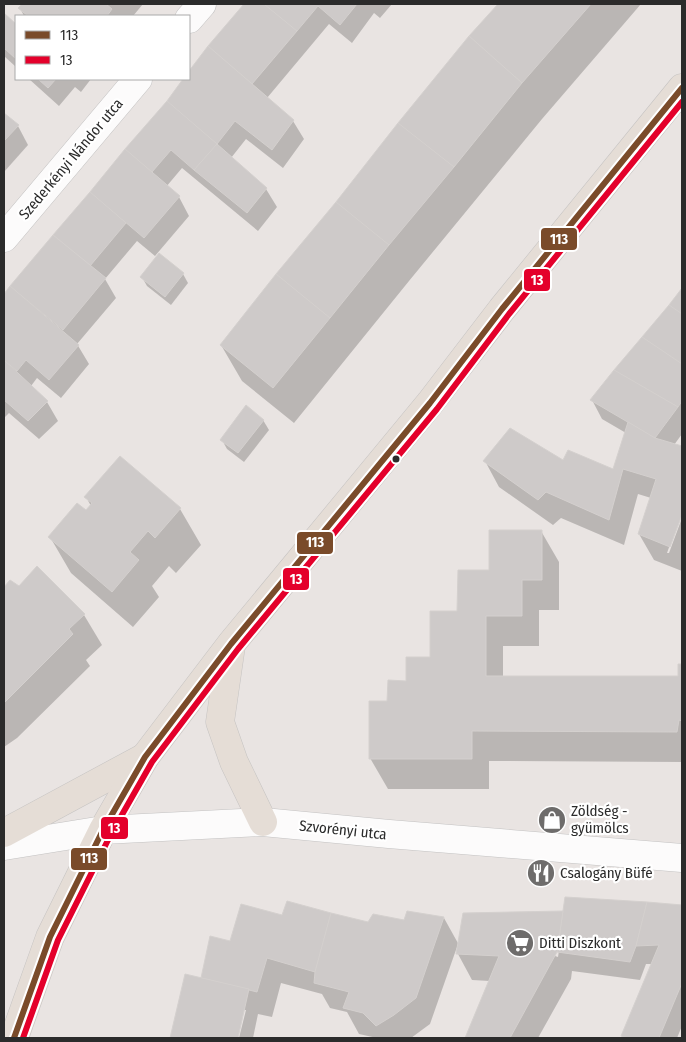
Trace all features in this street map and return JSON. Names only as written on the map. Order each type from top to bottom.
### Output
[{"type":"main road","points":[[14,1038],[50,936],[103,830],[144,757],[231,644],[430,403],[502,309],[682,88]]},
{"type":"main road","points":[[231,644],[220,722],[234,762],[263,822]]},
{"type":"main road","points":[[4,833],[144,757]]},
{"type":"main road","points":[[4,1003],[14,1038]]},
{"type":"street","points":[[190,18],[202,4]]},
{"type":"street","name":"Szederkényi Nándor utca","points":[[4,238],[137,80]]},
{"type":"street","name":"Szvorényi utca","points":[[4,846],[103,830],[263,822],[682,858]]},
{"type":"building","points":[[22,4],[106,4],[112,9],[108,15],[27,15],[18,8]]},
{"type":"building","points":[[244,4],[264,4],[297,31],[252,84],[208,46]]},
{"type":"building","points":[[264,4],[357,4],[340,25],[318,6],[297,31]]},
{"type":"building","points":[[498,4],[591,4],[522,83],[469,36]]},
{"type":"building","points":[[4,13],[15,23],[15,58],[4,48]]},
{"type":"building","points":[[469,36],[522,83],[454,167],[398,123]]},
{"type":"building","points":[[208,46],[294,120],[272,150],[235,121],[217,144],[167,101],[182,80],[190,80],[190,70]]},
{"type":"building","points":[[39,80],[55,80],[48,88]]},
{"type":"building","points":[[167,101],[217,144],[194,170],[171,150],[152,172],[125,149]]},
{"type":"building","points":[[4,113],[19,125],[4,141]]},
{"type":"building","points":[[398,123],[454,167],[389,245],[336,202]]},
{"type":"building","points":[[217,144],[267,188],[247,213],[194,170]]},
{"type":"building","points":[[125,149],[180,196],[144,238],[90,192]]},
{"type":"building","points":[[90,192],[126,223],[90,266],[53,235]]},
{"type":"building","points":[[336,202],[389,245],[330,318],[276,274]]},
{"type":"building","points":[[53,235],[106,278],[63,330],[10,286]]},
{"type":"building","points":[[159,253],[184,273],[165,297],[140,277]]},
{"type":"building","points":[[276,274],[330,318],[273,388],[220,345]]},
{"type":"building","points":[[10,286],[79,345],[49,380],[26,360],[17,371],[4,360],[4,294]]},
{"type":"building","points":[[682,288],[682,314],[669,305]]},
{"type":"building","points":[[669,305],[682,314],[682,364],[642,337]]},
{"type":"building","points":[[642,337],[682,364],[682,401],[678,407],[614,370]]},
{"type":"building","points":[[4,360],[48,401],[28,421],[4,400]]},
{"type":"building","points":[[614,370],[678,407],[655,438],[590,400]]},
{"type":"building","points":[[246,405],[264,420],[238,453],[220,440]]},
{"type":"building","points":[[628,422],[655,438],[682,446],[682,515],[670,547],[638,534],[656,479],[623,469],[609,520],[546,492],[538,500],[483,461],[510,428],[563,460],[568,450],[613,469]]},
{"type":"building","points":[[120,456],[181,508],[155,538],[148,531],[130,552],[139,560],[112,592],[48,537],[77,503],[86,510],[92,503],[84,497]]},
{"type":"building","points":[[489,530],[542,530],[542,580],[522,580],[522,616],[486,616],[486,676],[678,676],[678,664],[682,664],[682,721],[679,720],[677,732],[472,731],[472,759],[369,759],[369,701],[387,701],[388,680],[406,681],[406,657],[430,657],[430,611],[457,611],[458,570],[489,570]]},
{"type":"building","points":[[37,566],[85,614],[69,629],[73,634],[4,703],[4,587],[10,580],[19,586]]},
{"type":"building","points":[[565,897],[647,902],[630,962],[557,952]]},
{"type":"building","points":[[287,901],[331,913],[315,972],[267,958],[257,992],[201,978],[210,936],[230,941],[241,904],[282,915]]},
{"type":"building","points":[[647,902],[682,905],[682,983],[659,1038],[628,1038],[621,1036],[659,945],[636,946]]},
{"type":"building","points":[[407,911],[444,917],[416,998],[376,1026],[363,1013],[343,1008],[349,992],[314,983],[315,972],[331,913],[368,922],[373,914],[404,920]]},
{"type":"building","points":[[563,911],[557,952],[510,1038],[465,1038],[499,956],[456,954],[463,913]]},
{"type":"building","points":[[185,974],[249,989],[238,1038],[170,1038]]},
{"type":"transit line","name":"113","points":[[14,1038],[50,937],[103,830],[145,757],[231,644],[430,403],[502,309],[682,88]]},
{"type":"transit line","name":"13","points":[[23,1038],[58,940],[111,834],[152,762],[238,649],[437,409],[509,314],[682,102]]},
{"type":"place","name":"Zöldség - gyümölcs","points":[[552,820]]},
{"type":"place","name":"Csalogány Büfé","points":[[541,873]]},
{"type":"place","name":"Ditti Diszkont","points":[[520,943]]}]
